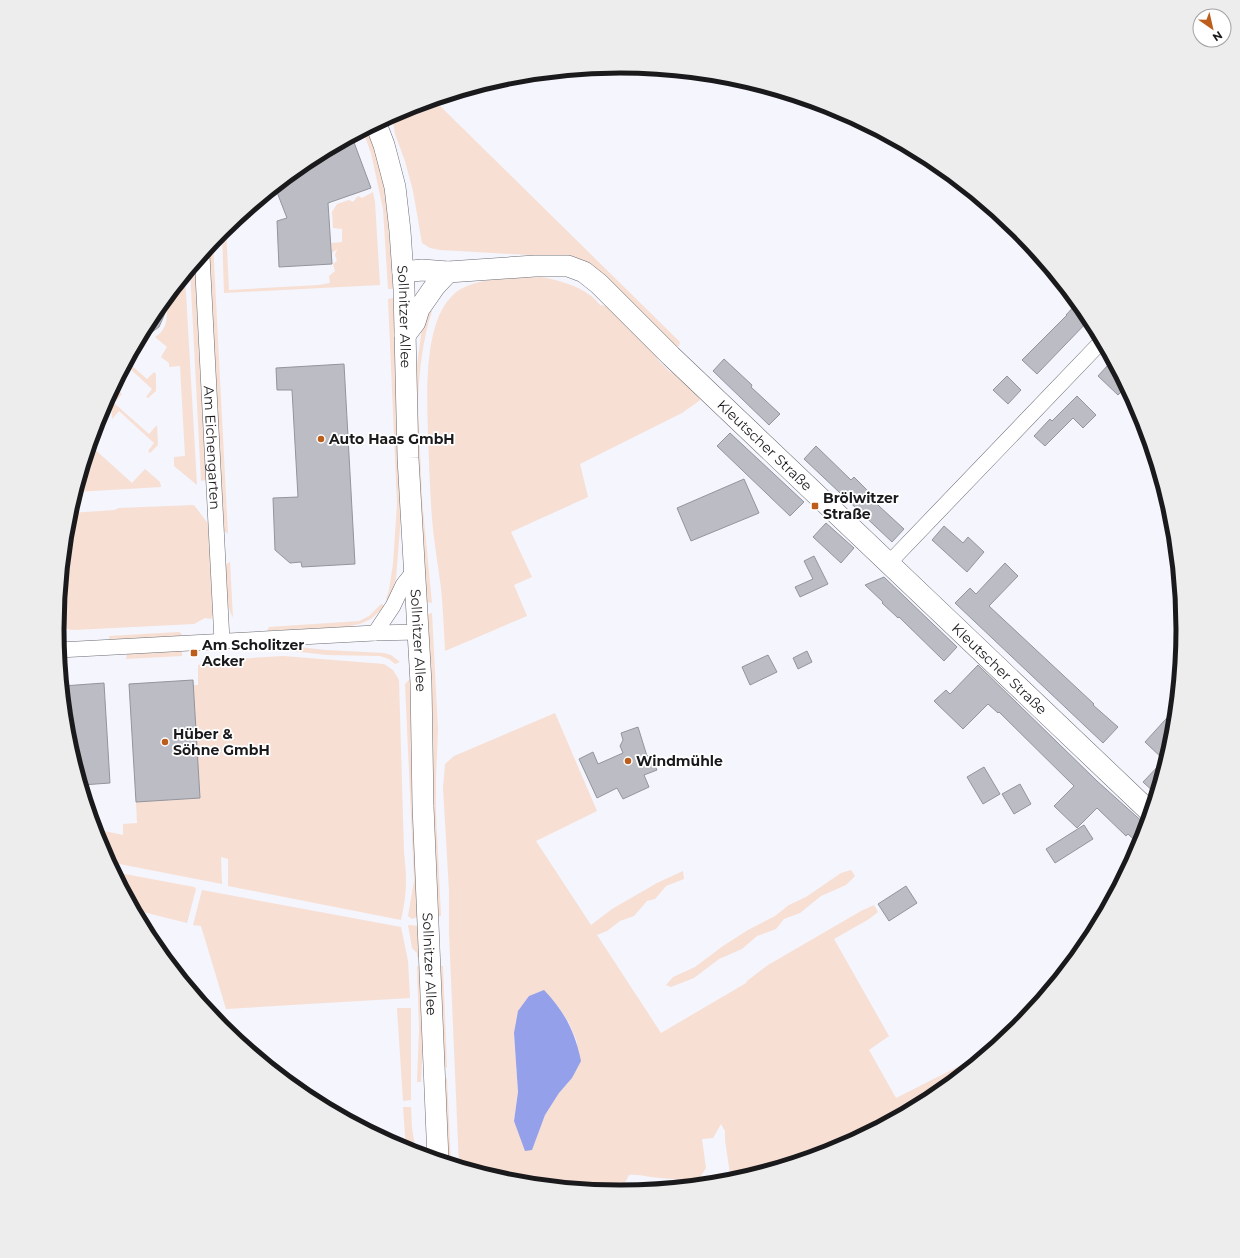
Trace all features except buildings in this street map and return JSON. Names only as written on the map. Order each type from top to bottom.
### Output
[{"type":"street","name":"Sollnitzer Allee","points":[[378,128],[384,145],[395,187],[403,272],[408,458],[422,723],[423,806],[438,1154]]},
{"type":"street","name":"Am Eichengarten","points":[[202,262],[222,641]]},
{"type":"street","name":"Kleutscher Straße","points":[[403,272],[422,270],[448,272],[535,266],[568,266],[584,272],[599,284],[671,356],[1146,808]]},
{"type":"street","points":[[405,335],[415,322],[420,309],[435,286],[448,272]]},
{"type":"street","points":[[889,563],[1098,345]]},
{"type":"street","points":[[375,633],[414,571]]},
{"type":"street","points":[[65,650],[418,632]]},
{"type":"shaded area","points":[[438,104],[680,342],[679,346],[672,348],[596,268],[586,263],[564,257],[440,250],[430,248],[422,243],[413,191],[405,161],[395,134],[393,121]]},
{"type":"shaded area","points":[[369,132],[380,169],[388,206],[393,289],[388,289],[383,209],[371,153],[364,135]]},
{"type":"shaded area","points":[[373,192],[375,202],[380,285],[224,293],[222,241],[226,237],[229,290],[319,285],[330,283],[329,276],[335,271],[333,264],[337,261],[335,255],[337,249],[332,253],[331,243],[342,242],[342,229],[333,228],[332,212],[337,204],[349,200],[353,202],[358,196],[362,198]]},
{"type":"shaded area","points":[[213,250],[228,534],[223,530],[209,254]]},
{"type":"shaded area","points":[[195,270],[206,480],[201,481],[190,277]]},
{"type":"shaded area","points":[[540,277],[556,280],[581,289],[595,299],[600,305],[611,307],[623,318],[629,330],[653,349],[658,360],[669,371],[679,377],[686,385],[695,385],[703,395],[699,401],[682,413],[580,464],[588,497],[511,532],[532,577],[514,585],[527,616],[445,651],[442,596],[431,508],[427,400],[429,361],[436,323],[443,307],[453,295],[472,284],[483,281]]},
{"type":"shaded area","points":[[185,283],[197,485],[174,466],[174,457],[185,456],[180,366],[169,367],[169,363],[161,357],[167,347],[155,337],[163,330],[165,326],[166,309]]},
{"type":"shaded area","points":[[393,298],[402,504],[396,578],[389,601],[386,599],[393,564],[397,504],[388,299]]},
{"type":"shaded area","points":[[428,309],[432,311],[422,355],[418,401],[422,499],[432,603],[427,602],[418,499],[414,388],[423,320]]},
{"type":"shaded area","points":[[135,357],[138,357],[131,365],[147,379],[154,372],[156,374],[156,391],[148,398],[146,397],[152,389],[129,368]]},
{"type":"shaded area","points":[[119,391],[122,394],[114,403],[149,434],[157,425],[158,445],[150,453],[148,451],[154,443],[119,411],[112,419],[111,405]]},
{"type":"shaded area","points":[[94,449],[132,483],[145,469],[160,482],[161,487],[82,492]]},
{"type":"shaded area","points":[[194,505],[209,525],[213,614],[211,619],[205,618],[194,624],[74,630],[64,629],[65,593],[69,556],[77,513],[114,510],[119,508]]},
{"type":"shaded area","points":[[230,562],[233,618],[228,606],[225,585],[226,564]]},
{"type":"shaded area","points":[[381,604],[385,606],[371,619],[360,624],[345,627],[267,631],[269,627],[359,621],[369,616]]},
{"type":"shaded area","points":[[432,613],[438,730],[436,813],[441,916],[436,917],[431,780],[433,730],[428,614]]},
{"type":"shaded area","points":[[179,632],[182,634],[180,637],[110,640],[109,636]]},
{"type":"shaded area","points":[[269,645],[384,653],[391,655],[400,662],[395,664],[389,659],[380,656],[327,655],[270,650]]},
{"type":"shaded area","points":[[182,651],[182,656],[126,659],[127,654]]},
{"type":"shaded area","points":[[283,656],[384,664],[393,670],[399,680],[406,878],[401,920],[228,886],[228,859],[221,857],[222,884],[116,863],[102,830],[123,835],[123,824],[137,823],[136,802],[200,798],[193,685],[198,685],[198,665],[221,660]]},
{"type":"shaded area","points":[[410,679],[420,916],[412,919],[408,916],[414,881],[405,684]]},
{"type":"shaded area","points":[[555,713],[597,811],[536,841],[591,925],[612,909],[657,883],[683,871],[684,879],[666,886],[655,899],[647,901],[634,916],[620,921],[607,931],[597,935],[661,1033],[746,983],[768,965],[874,905],[878,912],[869,919],[834,939],[889,1036],[869,1050],[896,1098],[970,1061],[929,1091],[898,1111],[866,1128],[833,1143],[799,1155],[764,1166],[730,1174],[725,1131],[721,1124],[713,1138],[702,1139],[706,1168],[699,1179],[693,1180],[629,1175],[624,1185],[584,1184],[512,1174],[459,1161],[449,932],[449,891],[443,788],[445,764],[454,756]],"holes":[[[555,1002],[569,1023],[577,1042],[572,1078],[559,1093],[545,1115],[532,1149],[514,1121],[518,1092],[514,1033]]]},
{"type":"shaded area","points":[[851,870],[855,876],[846,885],[821,896],[800,913],[784,919],[776,929],[757,936],[742,949],[719,959],[694,978],[671,987],[666,985],[673,977],[695,967],[748,930],[775,916],[789,905],[806,897],[841,873]]},
{"type":"shaded area","points":[[120,873],[194,887],[196,889],[187,923],[141,911]]},
{"type":"shaded area","points":[[202,890],[401,927],[408,961],[410,998],[226,1009],[201,926],[193,925]]},
{"type":"shaded area","points":[[408,925],[420,926],[422,958],[417,957],[417,953],[412,948]]},
{"type":"shaded area","points":[[417,966],[422,966],[423,1042],[421,1082],[417,1082],[419,1030]]},
{"type":"shaded area","points":[[438,966],[443,966],[447,1068],[442,1064]]},
{"type":"shaded area","points":[[397,1008],[411,1008],[411,1100],[403,1101]]},
{"type":"shaded area","points":[[447,1078],[451,1158],[446,1157],[443,1083]]},
{"type":"shaded area","points":[[403,1107],[411,1107],[415,1146],[406,1142]]},
{"type":"water","points":[[544,990],[558,1006],[568,1023],[576,1041],[581,1061],[572,1078],[559,1093],[545,1115],[532,1150],[525,1151],[514,1121],[518,1092],[514,1033],[518,1011],[529,996]]},
{"type":"place","name":"Auto Haas GmbH","points":[[321,439]]},
{"type":"place","name":"Brölwitzer Straße","points":[[815,506]]},
{"type":"place","name":"Am Scholitzer Acker","points":[[194,653]]},
{"type":"place","name":"Hüber & Söhne GmbH","points":[[165,742]]},
{"type":"place","name":"Windmühle","points":[[628,761]]}]
